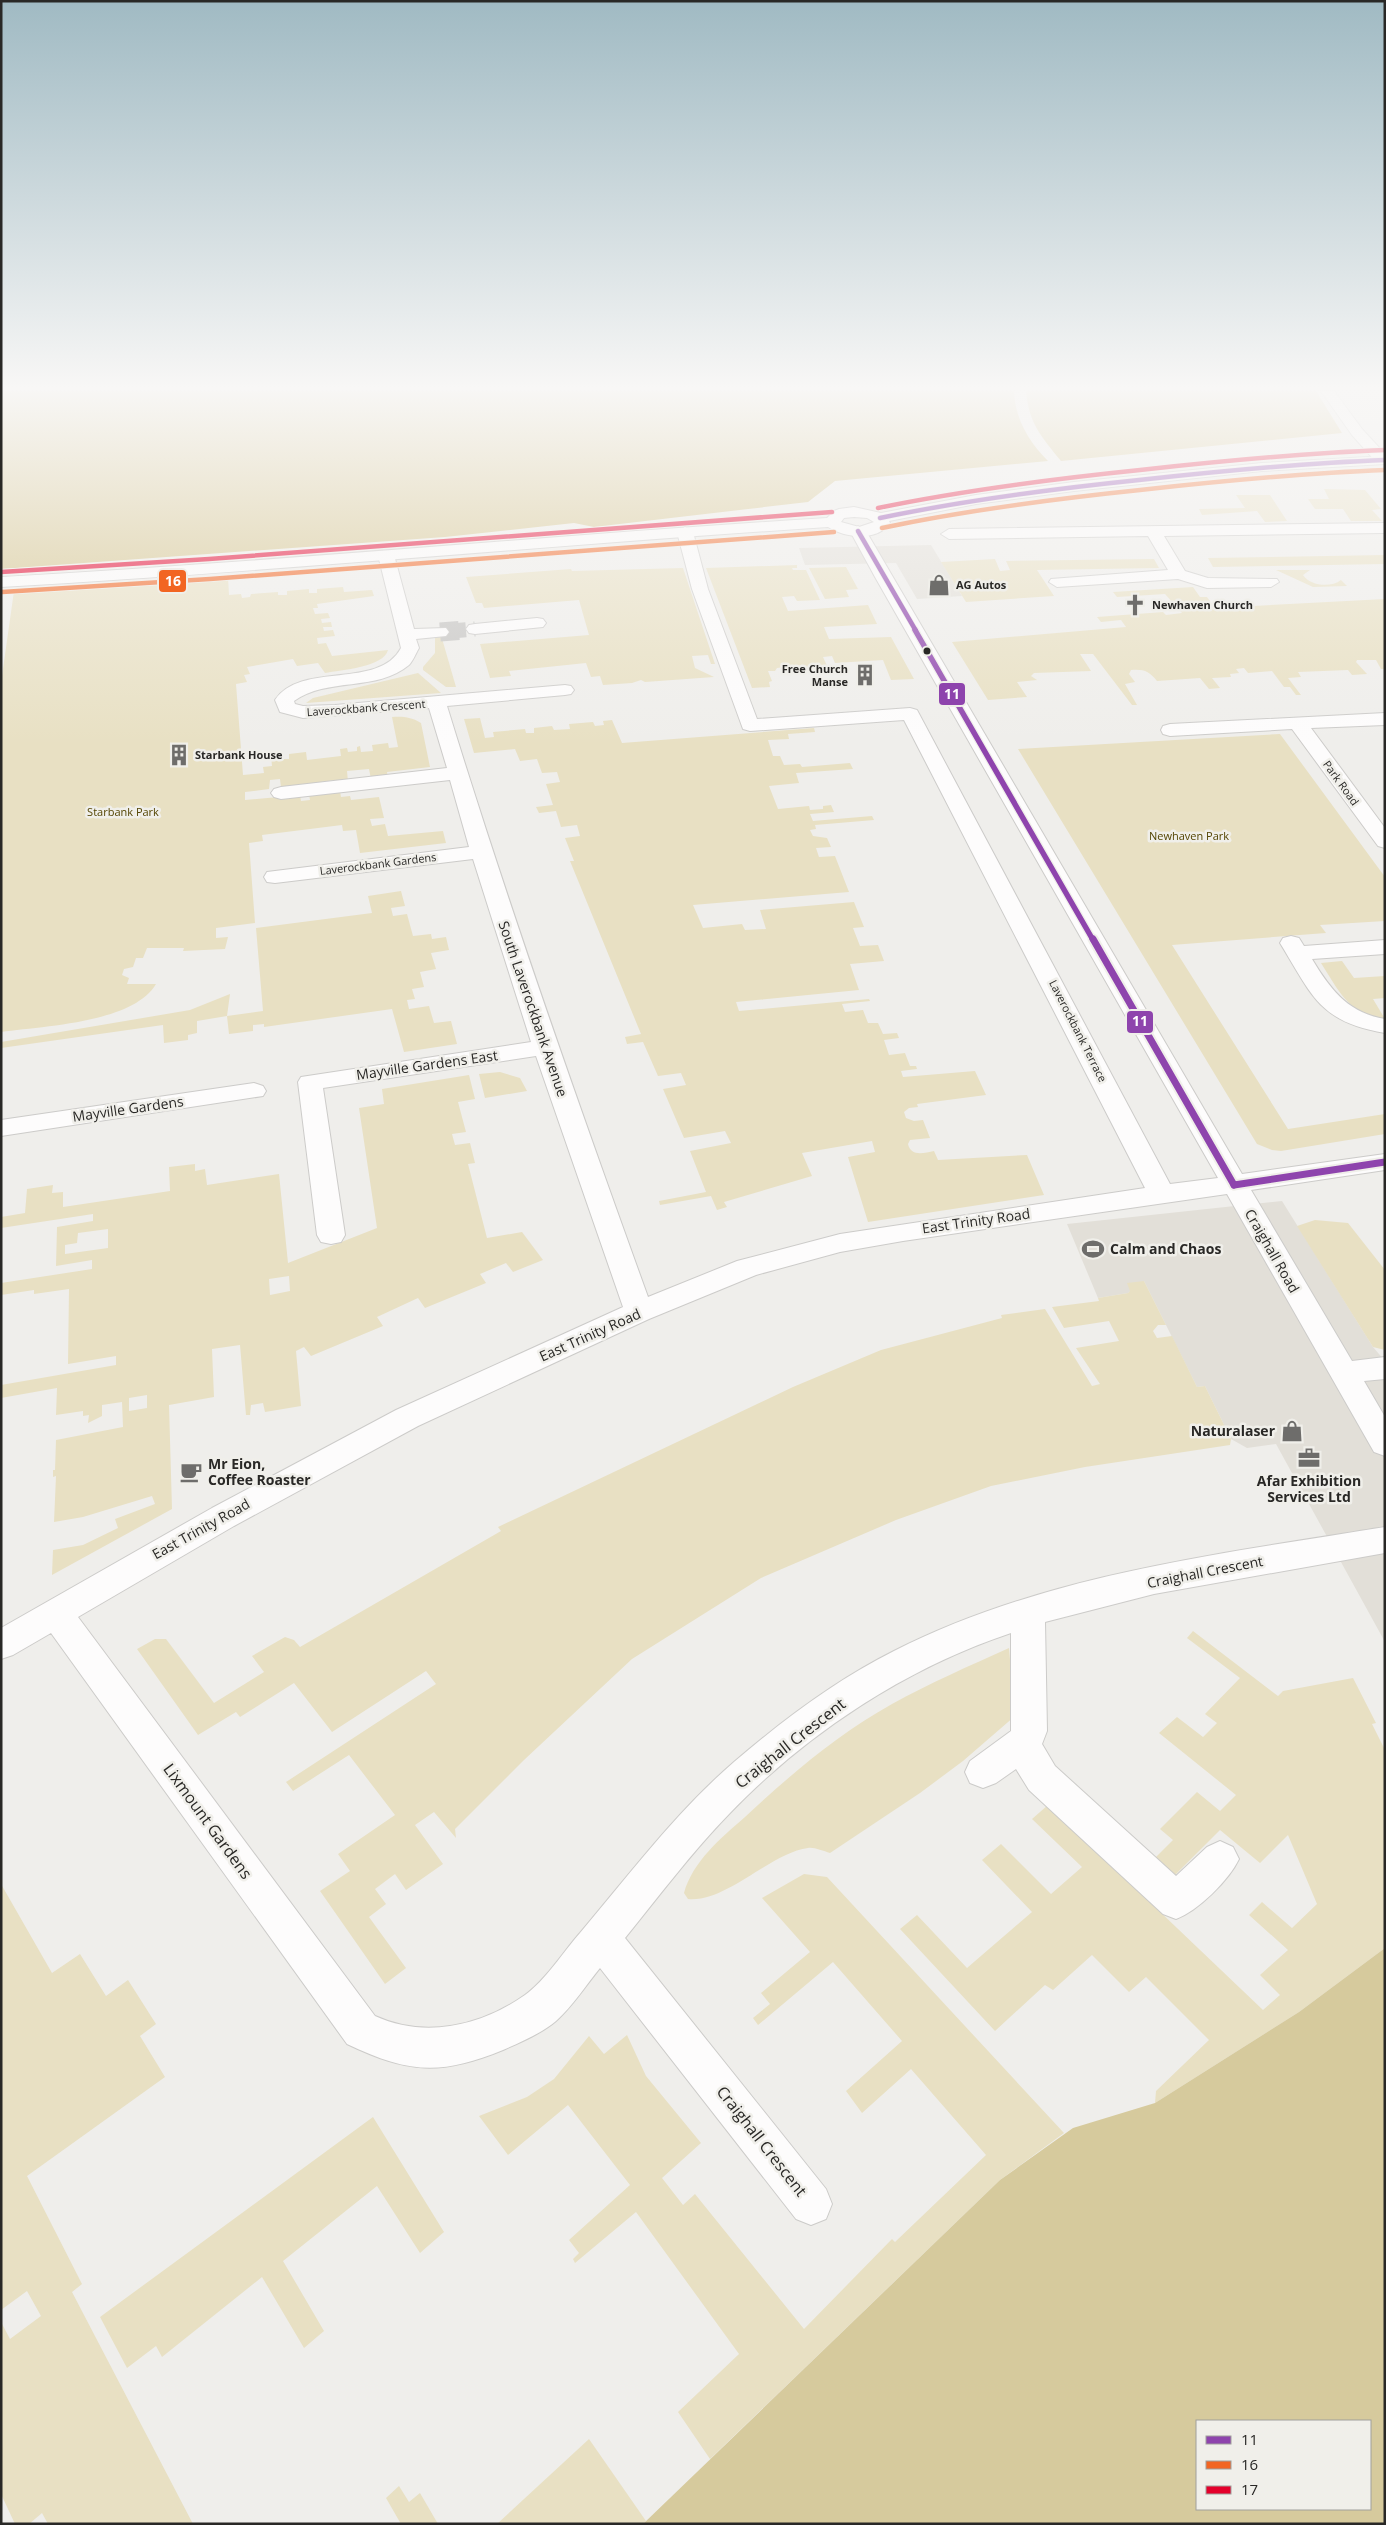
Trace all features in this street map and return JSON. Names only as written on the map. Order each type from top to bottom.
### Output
[{"type":"street","points":[[833,522],[837,516],[850,512],[867,513],[880,518],[923,509]]},
{"type":"street","points":[[1,582],[163,573],[833,522],[841,528],[858,531],[879,527],[882,521],[880,518]]},
{"type":"street","points":[[949,534],[1385,528]]},
{"type":"street","name":"Craighall Road","points":[[858,531],[882,577],[1385,1444]]},
{"type":"street","points":[[1153,531],[1180,574]]},
{"type":"street","name":"Laverockbank Terrace","points":[[685,532],[700,589],[750,725],[910,714],[1162,1195]]},
{"type":"street","points":[[386,555],[408,642],[440,632]]},
{"type":"street","points":[[1057,582],[1180,574],[1207,583],[1272,582]]},
{"type":"street","points":[[475,628],[537,623]]},
{"type":"street","name":"Laverockbank Crescent","points":[[408,642],[408,655],[402,663],[393,667],[297,691],[288,695],[284,700],[285,704],[294,711],[314,712],[437,703],[565,690]]},
{"type":"street","name":"South Laverockbank Avenue","points":[[437,703],[481,852],[545,1047],[639,1312]]},
{"type":"street","points":[[1170,730],[1385,719]]},
{"type":"street","name":"Park Road","points":[[1297,723],[1381,833]]},
{"type":"street","points":[[281,793],[458,773]]},
{"type":"street","name":"Laverockbank Gardens","points":[[275,877],[481,852]]},
{"type":"street","points":[[1385,947],[1294,948],[1332,1006],[1360,1022],[1385,1026]]},
{"type":"street","name":"Mayville Gardens East","points":[[331,1235],[310,1082],[545,1047]]},
{"type":"street","name":"Mayville Gardens","points":[[1,1128],[254,1090]]},
{"type":"street","name":"East Trinity Road","points":[[1,1645],[222,1517],[407,1418],[639,1312],[747,1268],[840,1243],[903,1232],[1385,1162]]},
{"type":"street","points":[[1343,1373],[1385,1368]]},
{"type":"street","name":"Craighall Crescent","points":[[362,2030],[380,2041],[408,2047],[436,2049],[462,2046],[488,2038],[513,2026],[542,2007],[691,1829],[723,1795],[758,1763],[810,1723],[884,1674],[929,1650],[978,1630],[1084,1598],[1186,1574],[1385,1540]]},
{"type":"street","name":"Lixmount Gardens","points":[[55,1612],[362,2030]]},
{"type":"street","points":[[983,1772],[1024,1744],[1029,1731],[1030,1710],[1027,1690],[1030,1636],[1028,1614]]},
{"type":"street","points":[[1024,1744],[1030,1761],[1042,1778],[1176,1901],[1220,1859]]},
{"type":"street","name":"Craighall Crescent","points":[[600,1938],[636,1980],[811,2204]]},
{"type":"shaded area","points":[[1,509],[750,509],[594,527],[574,523],[445,537],[1,569]]},
{"type":"shaded area","points":[[931,545],[962,596],[917,599],[896,563],[805,565],[799,548]]},
{"type":"shaded area","points":[[1282,1201],[1373,1347],[1385,1361],[1385,1642],[1276,1444],[1247,1448],[1231,1439],[1205,1386],[1197,1387],[1144,1281],[1128,1293],[1098,1298],[1067,1224]]},
{"type":"shaded area","points":[[1385,1948],[1385,2524],[643,2524],[1000,2180],[1073,2128],[1155,2103],[1299,2012]]},
{"type":"green space","points":[[1199,509],[1279,509],[1287,521],[1265,522],[1257,511],[1202,515]]},
{"type":"green space","points":[[1315,509],[1381,509],[1372,510],[1382,521],[1351,521],[1343,509]]},
{"type":"green space","points":[[1385,555],[1385,564],[1213,567],[1208,558]]},
{"type":"green space","points":[[995,559],[1000,571],[1010,570],[1006,561],[1154,559],[1159,568],[1037,570],[1054,596],[966,602],[941,562]]},
{"type":"green space","points":[[797,565],[797,568],[792,568],[793,570],[806,570],[820,600],[797,601],[794,596],[782,597],[788,611],[868,605],[877,624],[824,627],[829,639],[891,637],[914,679],[891,680],[883,660],[835,663],[832,656],[823,657],[829,670],[819,671],[818,668],[790,670],[785,667],[777,668],[775,671],[768,671],[772,681],[769,682],[770,687],[752,688],[706,568]]},
{"type":"green space","points":[[846,567],[858,589],[846,590],[849,597],[825,599],[809,568]]},
{"type":"green space","points":[[683,568],[715,664],[711,664],[708,655],[692,656],[695,668],[714,677],[645,682],[641,680],[632,683],[603,685],[600,676],[591,677],[586,663],[509,671],[511,676],[490,678],[480,644],[589,635],[579,600],[484,608],[482,603],[476,603],[466,577],[571,569],[572,571]]},
{"type":"green space","points":[[1276,570],[1310,570],[1303,575],[1310,582],[1326,585],[1337,583],[1341,580],[1347,586],[1313,587]]},
{"type":"green space","name":"Starbank Park","points":[[228,577],[229,595],[241,594],[242,598],[250,597],[251,594],[278,592],[278,595],[287,595],[287,591],[309,589],[309,593],[317,593],[317,589],[343,587],[344,592],[372,590],[374,596],[317,604],[318,608],[313,608],[315,614],[328,613],[330,618],[321,619],[322,623],[331,622],[332,627],[323,627],[324,631],[333,630],[335,636],[317,638],[318,644],[326,643],[332,656],[388,650],[385,656],[371,664],[325,673],[318,663],[297,666],[293,659],[247,667],[250,674],[244,675],[247,682],[236,684],[243,775],[264,773],[263,767],[272,766],[271,756],[280,755],[280,759],[289,759],[289,754],[306,752],[307,760],[341,756],[340,749],[347,748],[348,752],[357,751],[357,747],[360,746],[361,752],[373,751],[372,745],[388,743],[389,748],[398,747],[392,717],[411,718],[421,723],[430,767],[387,772],[388,778],[371,779],[369,769],[347,771],[348,782],[336,783],[335,780],[313,783],[313,786],[281,787],[280,779],[270,780],[269,789],[245,792],[245,800],[300,795],[301,801],[310,800],[309,794],[340,791],[341,797],[350,796],[351,800],[379,797],[384,818],[370,819],[372,826],[385,824],[388,836],[443,831],[446,843],[360,853],[356,830],[343,831],[342,825],[262,835],[263,841],[249,843],[255,923],[216,928],[216,938],[228,937],[225,949],[183,951],[184,948],[147,948],[143,958],[136,958],[133,967],[124,969],[122,975],[129,978],[127,984],[156,984],[144,997],[128,1007],[108,1015],[86,1020],[1,1032],[1,683],[14,591]]},
{"type":"green space","points":[[1193,587],[1200,597],[1207,597],[1215,608],[1385,599],[1385,669],[1381,669],[1376,660],[1357,660],[1356,662],[1367,674],[1352,675],[1348,670],[1298,672],[1301,677],[1288,678],[1301,695],[1296,695],[1290,687],[1284,687],[1272,671],[1248,673],[1244,668],[1236,669],[1239,673],[1230,674],[1231,677],[1212,678],[1220,688],[1209,689],[1200,678],[1157,681],[1146,671],[1131,670],[1129,674],[1135,682],[1125,684],[1137,705],[1132,705],[1093,654],[1080,654],[1091,671],[1034,673],[1031,676],[1037,680],[1017,682],[1027,697],[988,700],[952,642],[1126,627],[1121,620],[1101,622],[1097,617],[1163,612],[1166,615],[1182,613],[1165,594],[1117,597],[1113,592]]},
{"type":"green space","points":[[441,635],[456,687],[446,687],[423,670],[423,667],[435,653],[435,636]]},
{"type":"green space","points":[[418,673],[441,693],[306,703],[313,698]]},
{"type":"green space","points":[[480,718],[485,738],[494,737],[493,732],[525,729],[526,733],[534,733],[534,728],[552,726],[554,730],[570,729],[569,724],[593,722],[595,726],[604,725],[603,721],[612,720],[622,743],[814,728],[815,732],[788,734],[789,739],[768,740],[773,756],[780,756],[784,765],[800,764],[802,767],[850,763],[853,769],[796,773],[799,783],[769,786],[778,809],[809,806],[810,810],[823,809],[823,806],[831,805],[834,812],[810,814],[813,821],[872,816],[874,820],[815,825],[816,829],[810,830],[813,836],[827,838],[831,847],[816,848],[819,857],[835,856],[849,892],[693,905],[703,928],[742,924],[745,930],[766,929],[760,910],[854,902],[864,927],[853,928],[860,946],[878,945],[884,961],[850,964],[859,990],[736,1002],[739,1011],[869,999],[870,1001],[842,1004],[845,1012],[863,1010],[868,1023],[878,1023],[883,1034],[897,1033],[899,1038],[884,1040],[889,1055],[905,1053],[910,1066],[916,1066],[917,1069],[901,1071],[903,1077],[975,1071],[986,1095],[917,1104],[918,1107],[909,1108],[904,1112],[906,1118],[914,1121],[923,1120],[930,1138],[910,1140],[908,1144],[912,1151],[926,1153],[934,1151],[938,1160],[1027,1155],[1044,1195],[868,1222],[848,1157],[875,1152],[872,1141],[802,1153],[812,1176],[724,1202],[727,1207],[717,1210],[711,1196],[660,1205],[659,1201],[706,1192],[690,1151],[731,1143],[725,1131],[684,1138],[663,1089],[686,1085],[681,1073],[658,1076],[643,1042],[627,1044],[625,1037],[641,1034],[570,861],[574,861],[565,838],[580,836],[577,825],[561,827],[556,811],[539,813],[536,807],[553,805],[546,784],[560,782],[557,772],[542,773],[537,759],[520,761],[515,749],[474,753],[464,719]]},
{"type":"green space","name":"Newhaven Park","points":[[1280,734],[1385,877],[1385,921],[1320,925],[1326,933],[1172,945],[1288,1129],[1385,1114],[1385,1134],[1281,1151],[1272,1150],[1257,1144],[1018,749]]},
{"type":"green space","points":[[401,891],[405,906],[391,908],[393,916],[407,914],[413,936],[431,934],[432,939],[446,937],[449,950],[431,953],[436,969],[420,972],[424,987],[412,989],[415,999],[407,1000],[409,1009],[429,1006],[434,1023],[451,1021],[457,1044],[404,1052],[392,1009],[264,1027],[264,1024],[253,1025],[253,1031],[229,1034],[227,1016],[263,1011],[256,928],[372,913],[368,896]]},
{"type":"green space","points":[[1342,961],[1354,978],[1385,976],[1385,998],[1373,999],[1385,1019],[1362,1012],[1346,1000],[1321,963]]},
{"type":"green space","points":[[230,994],[227,1016],[197,1021],[197,1033],[188,1035],[188,1040],[164,1043],[163,1025],[1,1048],[1,1042],[190,1010]]},
{"type":"green space","points":[[500,1072],[520,1078],[527,1091],[485,1098],[479,1074]]},
{"type":"green space","points":[[469,1075],[475,1099],[458,1102],[466,1132],[452,1134],[455,1145],[470,1143],[475,1163],[468,1164],[487,1238],[522,1232],[543,1260],[513,1272],[506,1263],[480,1274],[486,1283],[425,1308],[418,1298],[377,1317],[383,1326],[311,1356],[304,1347],[296,1351],[301,1406],[265,1412],[263,1403],[251,1405],[250,1415],[246,1415],[240,1345],[212,1349],[214,1397],[169,1405],[172,1509],[52,1575],[53,1550],[83,1545],[118,1528],[115,1519],[155,1504],[152,1496],[83,1517],[54,1522],[56,1476],[53,1477],[53,1470],[55,1470],[56,1440],[123,1427],[122,1402],[102,1405],[102,1416],[88,1423],[89,1415],[83,1416],[83,1411],[56,1415],[57,1388],[1,1398],[1,1385],[116,1365],[116,1356],[68,1364],[69,1289],[34,1294],[34,1290],[1,1295],[1,1283],[92,1269],[92,1260],[56,1266],[57,1227],[93,1221],[93,1214],[1,1228],[1,1217],[25,1213],[27,1189],[53,1185],[52,1193],[63,1192],[63,1207],[170,1191],[169,1167],[195,1164],[195,1171],[205,1169],[207,1185],[279,1174],[288,1263],[377,1228],[359,1108],[384,1104],[382,1089]],"holes":[[[108,1229],[108,1248],[65,1254],[65,1245],[77,1243],[78,1233]],[[289,1276],[290,1291],[270,1295],[269,1279]],[[147,1395],[147,1408],[129,1411],[129,1398]]]},
{"type":"green space","points":[[1315,1220],[1348,1223],[1385,1270],[1385,1350],[1373,1347],[1297,1226]]},
{"type":"green space","points":[[1144,1281],[1166,1325],[1158,1325],[1153,1331],[1157,1338],[1172,1336],[1197,1387],[1205,1386],[1231,1439],[1230,1445],[1085,1467],[991,1486],[896,1520],[761,1578],[632,1659],[524,1760],[455,1829],[456,1838],[434,1812],[415,1825],[443,1864],[406,1890],[395,1874],[375,1889],[386,1904],[369,1917],[406,1968],[385,1984],[320,1891],[350,1871],[338,1854],[395,1815],[349,1755],[293,1791],[286,1782],[436,1684],[426,1671],[332,1732],[294,1683],[240,1717],[236,1712],[198,1735],[137,1649],[155,1639],[166,1639],[214,1703],[264,1672],[252,1656],[285,1637],[294,1640],[300,1647],[501,1531],[498,1527],[793,1387],[881,1350],[1002,1318],[1001,1315],[1045,1309],[1092,1386],[1100,1384],[1076,1348],[1119,1341],[1109,1321],[1064,1328],[1052,1307],[1099,1301],[1098,1298],[1128,1293],[1130,1291],[1127,1283]]},
{"type":"green space","points":[[1193,1631],[1278,1696],[1283,1691],[1353,1678],[1376,1723],[1372,1724],[1385,1750],[1385,1948],[1299,2012],[1155,2103],[1156,2091],[1209,2040],[1146,1977],[1129,1992],[1092,1955],[1053,1990],[1045,1985],[995,2031],[900,1929],[917,1915],[967,1968],[1032,1912],[982,1860],[1001,1844],[1051,1894],[1082,1867],[1032,1819],[1048,1805],[1263,2010],[1280,1995],[1260,1975],[1288,1950],[1249,1915],[1262,1902],[1292,1928],[1317,1904],[1288,1835],[1260,1863],[1220,1830],[1173,1877],[1153,1860],[1173,1840],[1160,1829],[1197,1792],[1220,1811],[1236,1795],[1159,1733],[1177,1717],[1203,1737],[1217,1723],[1205,1714],[1240,1678],[1187,1638]]},
{"type":"green space","points":[[1009,1648],[1015,1716],[963,1761],[920,1793],[830,1853],[810,1848],[793,1852],[733,1886],[703,1898],[688,1899],[684,1893],[688,1881],[701,1860],[762,1801],[815,1756],[853,1728],[892,1704]]},
{"type":"green space","points":[[804,1874],[827,1877],[1064,2133],[1000,2180],[710,2459],[678,2412],[739,2354],[636,2212],[575,2263],[573,2259],[579,2253],[569,2240],[630,2185],[568,2105],[508,2155],[479,2116],[527,2097],[554,2079],[589,2036],[604,2054],[627,2035],[646,2076],[701,2143],[662,2178],[683,2205],[695,2194],[804,2329],[892,2239],[895,2242],[986,2155],[911,2069],[862,2113],[846,2091],[902,2041],[833,1962],[758,2025],[753,2018],[770,2004],[761,1993],[810,1952],[762,1898]]},
{"type":"green space","points":[[1,1884],[52,1973],[80,1954],[106,1996],[128,1980],[156,2024],[140,2036],[165,2077],[27,2176],[82,2284],[72,2292],[193,2524],[48,2524],[42,2513],[29,2524],[15,2524],[1,2494],[1,2322],[10,2339],[41,2316],[27,2291],[1,2310]]},
{"type":"green space","points":[[373,2117],[444,2232],[420,2253],[377,2186],[283,2261],[324,2331],[304,2348],[262,2277],[162,2357],[156,2346],[127,2368],[100,2317]]},
{"type":"green space","points":[[589,2439],[646,2521],[643,2524],[497,2524]]},
{"type":"green space","points":[[399,2486],[409,2502],[420,2493],[438,2524],[401,2524],[386,2498]]},
{"type":"tunnel","points":[[451,631],[475,629]]},
{"type":"tunnel","points":[[440,632],[465,630]]},
{"type":"transit line","name":"11","points":[[880,518],[925,509]]},
{"type":"transit line","name":"16","points":[[882,528],[985,509]]},
{"type":"transit line","name":"17","points":[[1,572],[209,559],[832,512]]},
{"type":"transit line","name":"11","points":[[858,531],[1234,1185]]},
{"type":"transit line","name":"16","points":[[2,592],[210,579],[834,532]]},
{"type":"transit line","name":"11","points":[[1234,1185],[1385,1162]]},
{"type":"place","name":"AG Autos","points":[[939,585]]},
{"type":"place","name":"Newhaven Church","points":[[1135,605]]},
{"type":"place","name":"Free Church Manse","points":[[865,675]]},
{"type":"place","name":"Starbank House","points":[[179,755]]},
{"type":"place","name":"Calm and Chaos","points":[[1093,1249]]},
{"type":"place","name":"Naturalaser","points":[[1292,1431]]},
{"type":"place","name":"Afar Exhibition Services Ltd","points":[[1309,1458]]},
{"type":"place","name":"Mr Eion, Coffee Roaster","points":[[191,1472]]}]
